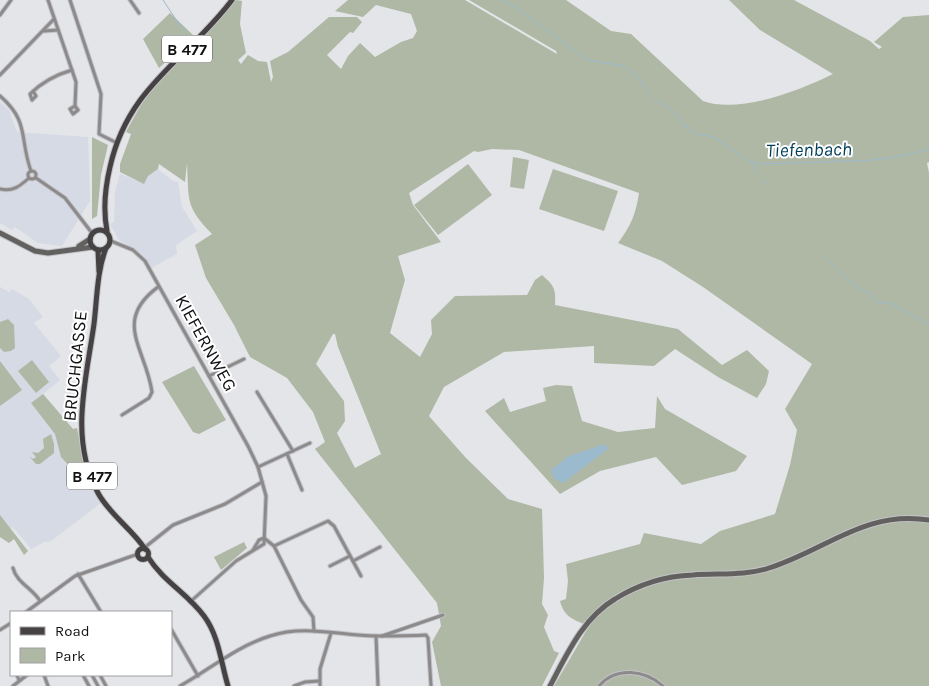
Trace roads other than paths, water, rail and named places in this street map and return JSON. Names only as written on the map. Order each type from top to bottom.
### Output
[{"type":"main road","name":"B 477","points":[[106,248],[110,241],[105,208],[108,172],[116,143],[130,113],[148,88],[208,28],[232,0]]},
{"type":"main road","name":"B 477","points":[[98,229],[105,208]]},
{"type":"main road","points":[[90,239],[92,233],[98,229],[107,231]]},
{"type":"main road","name":"B 477","points":[[90,239],[96,249]]},
{"type":"main road","points":[[96,249],[106,248]]},
{"type":"main road","name":"BRUCHGASSE","points":[[106,248],[99,277],[82,397],[82,437],[98,493],[132,534],[142,550]]},
{"type":"main road","name":"BRUCHGASSE","points":[[96,249],[99,277]]},
{"type":"main road","name":"B 477","points":[[142,550],[148,552],[146,558],[140,559],[142,550]]},
{"type":"main road","name":"B 477","points":[[146,558],[210,624],[216,639],[228,686]]},
{"type":"street","points":[[0,16],[11,0]]},
{"type":"street","points":[[48,0],[72,70],[77,93],[74,106]]},
{"type":"street","points":[[70,0],[101,94],[99,134],[116,143]]},
{"type":"street","points":[[130,0],[139,13]]},
{"type":"street","points":[[0,75],[2,70],[55,21]]},
{"type":"street","points":[[44,31],[58,30]]},
{"type":"street","points":[[33,91],[55,75],[72,70]]},
{"type":"street","points":[[0,96],[19,116],[26,157],[31,171],[36,173],[36,178]]},
{"type":"street","points":[[0,190],[11,190],[19,187],[29,178],[28,175],[31,171]]},
{"type":"street","points":[[29,178],[36,178],[65,198],[92,233]]},
{"type":"street","points":[[0,233],[35,251],[48,253],[72,249],[96,249]]},
{"type":"street","points":[[72,249],[90,239]]},
{"type":"street","name":"KIEFERNWEG","points":[[110,241],[133,250],[141,256],[258,467],[267,508],[264,538]]},
{"type":"street","points":[[122,415],[149,398],[152,392],[134,334],[133,322],[140,303],[158,287]]},
{"type":"street","points":[[209,376],[244,359]]},
{"type":"street","points":[[257,392],[293,451]]},
{"type":"street","points":[[258,467],[310,443]]},
{"type":"street","points":[[287,454],[302,490]]},
{"type":"street","points":[[27,611],[78,574],[142,550],[172,525],[225,504],[262,482]]},
{"type":"street","points":[[550,686],[579,633],[600,610],[614,599],[645,583],[693,575],[746,573],[768,569],[852,530],[874,522],[898,518],[929,520]]},
{"type":"street","points":[[274,546],[328,521],[334,526],[361,576]]},
{"type":"street","points":[[264,538],[274,546],[295,589],[313,617],[314,631]]},
{"type":"street","points":[[190,602],[236,561],[264,544],[264,538]]},
{"type":"street","points":[[353,561],[380,547]]},
{"type":"street","points":[[330,566],[350,556]]},
{"type":"street","points":[[13,568],[14,574],[35,593],[40,601]]},
{"type":"street","points":[[78,574],[100,611]]},
{"type":"street","points":[[378,636],[443,615]]},
{"type":"street","points":[[180,686],[270,636],[290,631],[314,631],[378,636],[426,635],[428,638],[431,686]]},
{"type":"street","points":[[172,632],[198,676]]},
{"type":"street","points":[[320,686],[320,669],[331,633]]},
{"type":"street","points":[[378,636],[378,686]]},
{"type":"street","points":[[599,686],[621,673],[643,674],[663,686]]},
{"type":"street","points":[[17,676],[19,680]]},
{"type":"street","points":[[13,686],[26,676]]},
{"type":"street","points":[[294,686],[305,682],[319,681]]},
{"type":"water","points":[[605,444],[608,449],[563,483],[555,479],[551,470],[569,456]]},
{"type":"waterway","points":[[163,0],[189,39]]},
{"type":"waterway","name":"Tiefenbach","points":[[501,0],[516,8],[588,60],[624,66],[641,80],[648,94]]},
{"type":"waterway","name":"Tiefenbach","points":[[653,98],[672,110],[680,118],[684,127],[689,127],[693,133],[713,137],[751,162],[763,164],[874,160],[907,155],[929,149]]},
{"type":"waterway","points":[[751,162],[758,174]]},
{"type":"waterway","points":[[760,179],[766,183]]},
{"type":"waterway","points":[[825,257],[858,288],[869,293],[878,303],[889,302],[929,325]]}]
